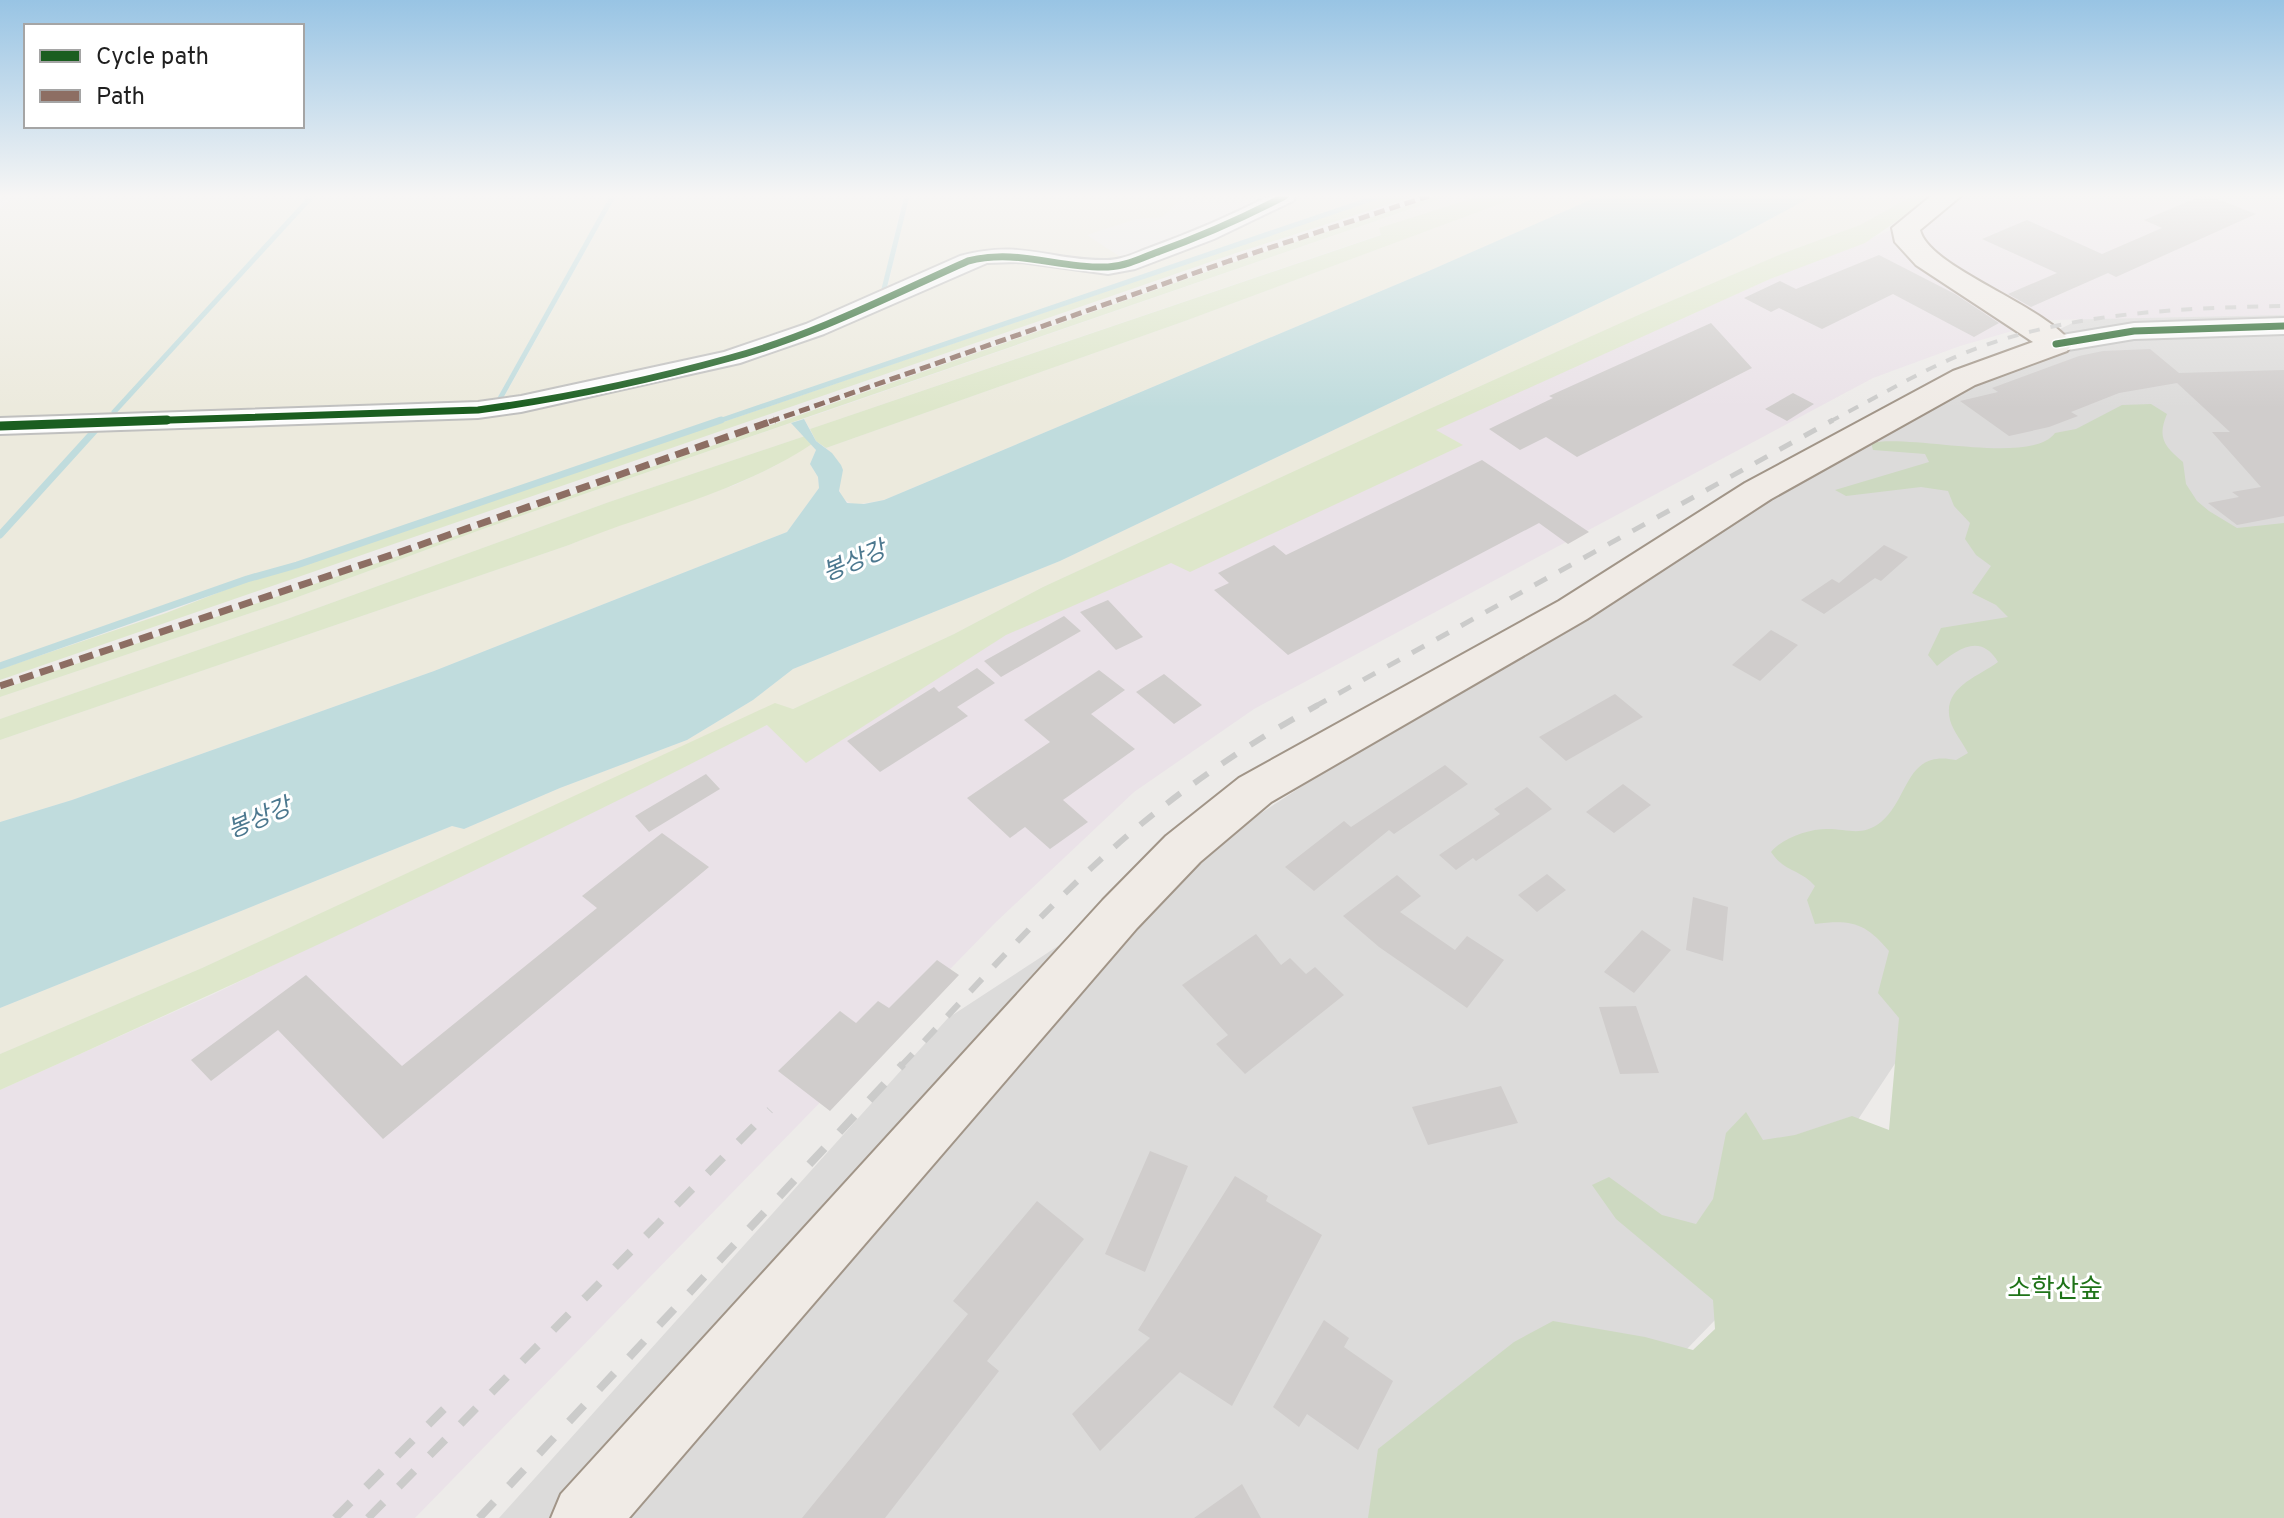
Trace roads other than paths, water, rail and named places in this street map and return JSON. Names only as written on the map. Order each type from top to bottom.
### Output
[{"type":"main road","points":[[1939,267],[2018,316],[2056,344]]},
{"type":"main road","points":[[585,1518],[1120,914],[1183,849],[1255,790],[1573,610],[1758,491],[1964,378],[2056,344]]},
{"type":"street","points":[[0,426],[478,410],[521,404],[731,358],[815,329],[955,267]]},
{"type":"street","points":[[2056,344],[2134,331],[2284,326]]},
{"type":"water","name":"봉상강","points":[[1438,267],[1675,267],[1060,561],[793,669],[753,700],[687,740],[560,788],[464,829],[452,826],[0,1008],[0,822],[72,800],[434,671],[787,532],[819,488],[818,477],[810,464],[816,450],[791,423],[804,419],[816,441],[832,453],[841,465],[839,491],[847,503],[884,500]]},
{"type":"waterway","points":[[114,412],[247,267]]},
{"type":"waterway","points":[[498,402],[573,267]]},
{"type":"waterway","points":[[884,289],[889,267]]},
{"type":"waterway","points":[[716,422],[1172,267]]},
{"type":"waterway","points":[[0,666],[247,579],[297,565],[721,420]]},
{"type":"waterway","points":[[0,535],[98,427]]},
{"type":"railway","points":[[1829,422],[1960,355],[2038,330],[2160,311],[2284,306]]},
{"type":"railway","points":[[1314,707],[1833,420]]},
{"type":"railway","points":[[901,1066],[1049,909],[1125,838],[1204,776],[1318,705]]},
{"type":"railway","points":[[479,1518],[903,1064]]},
{"type":"railway","points":[[368,1518],[770,1110]]},
{"type":"railway","points":[[335,1518],[444,1409]]},
{"type":"park label","name":"소학산숲","points":[[2055,1288]]}]
